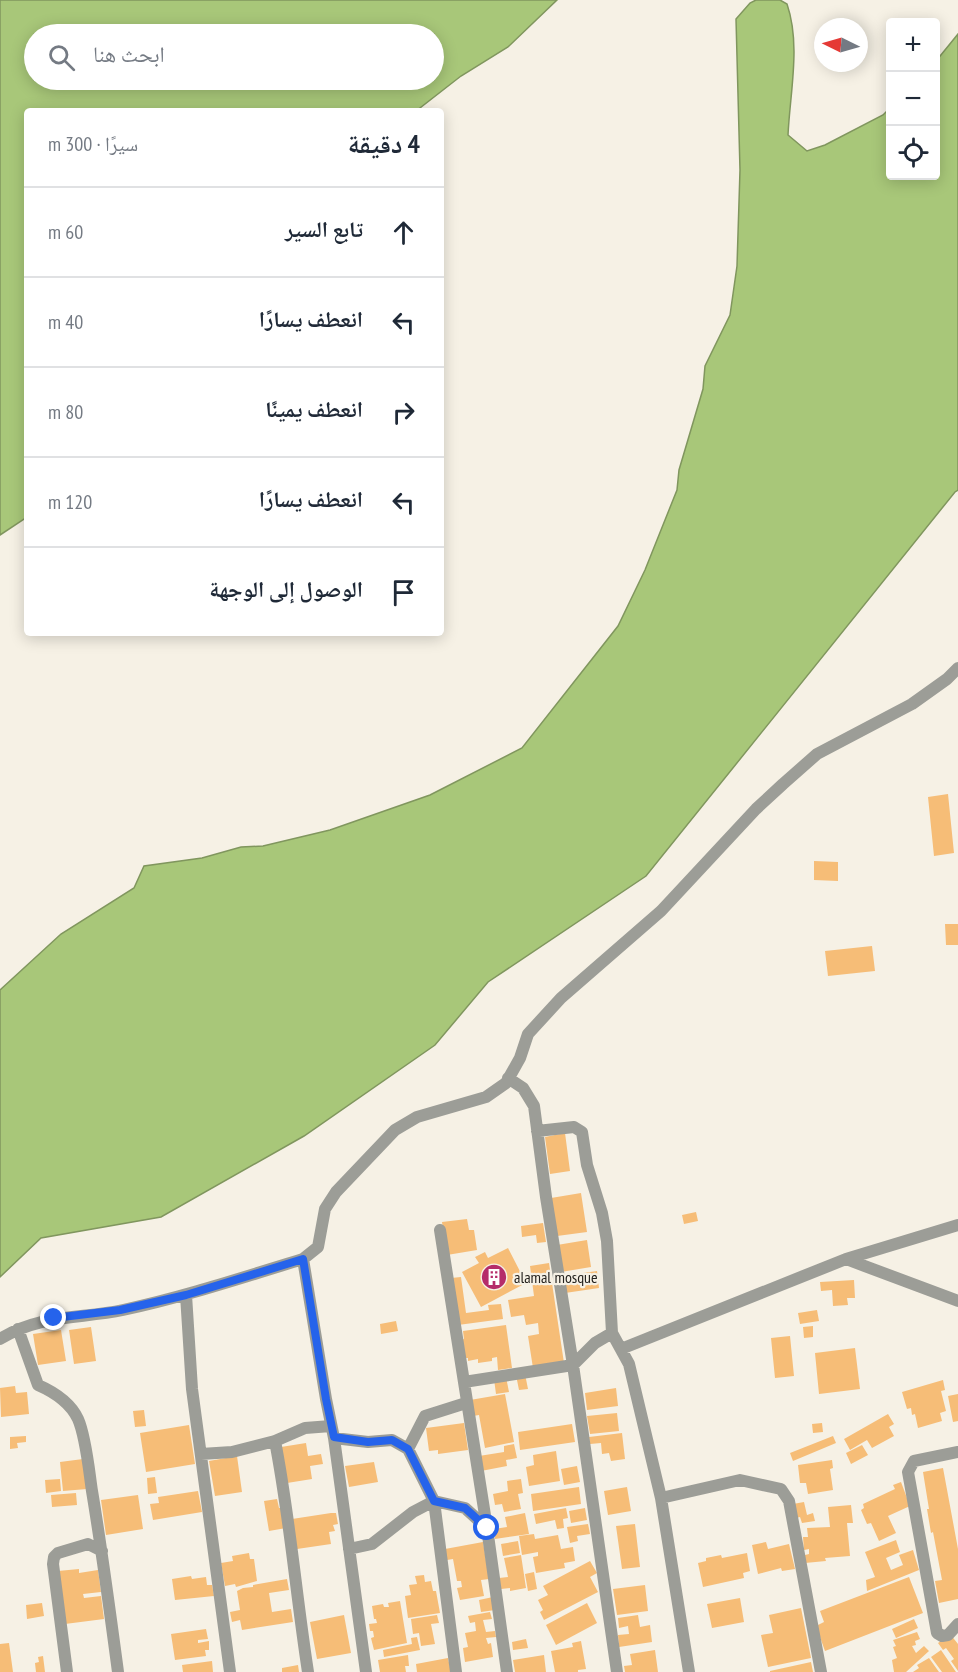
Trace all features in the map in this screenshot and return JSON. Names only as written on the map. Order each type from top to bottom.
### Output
[{"type":"street","points":[[0,1339],[18,1329],[54,1318],[120,1310],[186,1295],[303,1259],[318,1247],[325,1209],[336,1192],[395,1130],[417,1117],[486,1096],[506,1083],[520,1058],[528,1034],[561,998],[661,911],[756,809],[783,784],[817,754],[912,704],[947,680],[958,668]]},
{"type":"street","points":[[508,1078],[523,1088],[534,1106],[616,1672]]},
{"type":"street","points":[[537,1131],[574,1127],[582,1131],[587,1165],[602,1213],[607,1241],[612,1333],[629,1364],[661,1497],[689,1672]]},
{"type":"street","points":[[621,1349],[846,1259],[958,1225]]},
{"type":"street","points":[[440,1230],[487,1528],[507,1672]]},
{"type":"street","points":[[303,1259],[333,1432],[366,1672]]},
{"type":"street","points":[[846,1259],[958,1301]]},
{"type":"street","points":[[186,1295],[192,1389],[230,1672]]},
{"type":"street","points":[[18,1329],[38,1385],[53,1391],[68,1405],[78,1420],[87,1457],[102,1551],[118,1672]]},
{"type":"street","points":[[464,1382],[573,1365],[595,1343],[612,1333]]},
{"type":"street","points":[[408,1449],[425,1416],[466,1403]]},
{"type":"street","points":[[201,1454],[232,1452],[275,1441],[305,1428],[333,1432],[368,1442],[392,1440],[408,1449],[434,1501],[456,1672]]},
{"type":"street","points":[[275,1441],[286,1498],[294,1556],[297,1603],[308,1672]]},
{"type":"street","points":[[958,1452],[914,1461],[908,1472],[937,1633],[942,1636],[948,1635],[958,1624]]},
{"type":"street","points":[[661,1497],[740,1480],[781,1489],[789,1501],[821,1672]]},
{"type":"street","points":[[350,1549],[372,1545],[413,1512],[434,1501],[465,1508],[487,1528]]},
{"type":"street","points":[[67,1672],[54,1557],[58,1553],[88,1544],[102,1551]]},
{"type":"shaded area","points":[[0,0],[557,0],[508,47],[444,89],[444,24],[24,24],[24,90],[443,90],[420,108],[24,108],[24,519],[0,535]]},
{"type":"shaded area","points":[[756,0],[780,0],[787,4],[794,52],[788,135],[807,151],[825,145],[886,112],[886,180],[940,180],[940,56],[958,34],[958,490],[646,876],[488,982],[435,1045],[304,1136],[161,1217],[41,1238],[0,1277],[0,990],[61,934],[134,888],[144,866],[202,858],[241,847],[263,846],[330,830],[430,795],[522,748],[618,626],[645,570],[677,490],[679,470],[703,389],[705,366],[730,315],[737,266],[740,170],[736,19],[750,3]]},
{"type":"building","points":[[948,794],[954,853],[934,856],[928,797]]},
{"type":"building","points":[[814,861],[838,862],[838,881],[814,880]]},
{"type":"building","points":[[945,924],[958,924],[958,945],[946,945]]},
{"type":"building","points":[[872,946],[875,971],[828,976],[825,951]]},
{"type":"building","points":[[565,1133],[570,1171],[550,1174],[545,1137]]},
{"type":"building","points":[[581,1193],[587,1232],[557,1236],[551,1198]]},
{"type":"building","points":[[696,1212],[698,1221],[684,1224],[682,1215]]},
{"type":"building","points":[[467,1219],[469,1230],[474,1230],[477,1250],[447,1255],[442,1222]]},
{"type":"building","points":[[543,1223],[546,1242],[537,1243],[536,1235],[522,1237],[521,1226]]},
{"type":"building","points":[[587,1240],[591,1267],[561,1272],[557,1245]]},
{"type":"building","name":"alamal mosque","points":[[508,1248],[526,1283],[481,1307],[462,1272],[479,1263],[475,1257],[485,1252],[488,1258]]},
{"type":"building","points":[[549,1263],[564,1363],[533,1368],[528,1336],[539,1334],[538,1323],[526,1325],[524,1315],[511,1317],[508,1300],[534,1296],[530,1266]]},
{"type":"building","points":[[597,1271],[599,1288],[565,1293],[562,1276]]},
{"type":"building","points":[[461,1277],[466,1313],[489,1310],[488,1305],[501,1304],[503,1319],[458,1325],[451,1278]]},
{"type":"building","points":[[854,1280],[855,1298],[847,1298],[848,1305],[833,1306],[832,1290],[821,1291],[820,1282]]},
{"type":"building","points":[[817,1310],[819,1321],[800,1324],[798,1313]]},
{"type":"building","points":[[396,1321],[398,1331],[381,1334],[380,1324]]},
{"type":"building","points":[[506,1325],[512,1368],[498,1370],[497,1357],[492,1358],[492,1361],[478,1363],[478,1359],[468,1361],[468,1358],[463,1358],[461,1340],[464,1339],[463,1331]]},
{"type":"building","points":[[813,1326],[813,1337],[804,1338],[803,1327]]},
{"type":"building","points":[[91,1327],[96,1361],[74,1364],[69,1330]]},
{"type":"building","points":[[61,1330],[66,1361],[38,1365],[33,1334]]},
{"type":"building","points":[[790,1336],[794,1376],[775,1378],[771,1338]]},
{"type":"building","points":[[855,1348],[860,1389],[819,1394],[815,1353]]},
{"type":"building","points":[[525,1374],[528,1389],[519,1390],[516,1375]]},
{"type":"building","points":[[506,1377],[509,1392],[496,1394],[494,1379]]},
{"type":"building","points":[[943,1380],[945,1390],[941,1391],[946,1411],[940,1413],[942,1421],[918,1428],[915,1414],[912,1415],[911,1408],[907,1409],[902,1392]]},
{"type":"building","points":[[15,1386],[16,1393],[27,1392],[29,1414],[1,1417],[0,1388]]},
{"type":"building","points":[[616,1388],[618,1406],[587,1410],[585,1393]]},
{"type":"building","points":[[505,1394],[514,1442],[485,1448],[479,1415],[473,1416],[470,1400]]},
{"type":"building","points":[[958,1394],[958,1421],[953,1422],[948,1396]]},
{"type":"building","points":[[144,1410],[146,1426],[135,1427],[133,1411]]},
{"type":"building","points":[[617,1413],[619,1431],[590,1434],[587,1416]]},
{"type":"building","points":[[888,1414],[894,1424],[889,1427],[894,1436],[872,1448],[867,1440],[850,1450],[844,1439]]},
{"type":"building","points":[[464,1423],[468,1450],[438,1454],[438,1450],[429,1451],[426,1428]]},
{"type":"building","points":[[822,1423],[823,1432],[813,1433],[812,1424]]},
{"type":"building","points":[[572,1424],[575,1442],[520,1450],[518,1432]]},
{"type":"building","points":[[189,1425],[195,1464],[146,1472],[140,1433]]},
{"type":"building","points":[[622,1433],[625,1459],[611,1461],[609,1453],[602,1454],[601,1443],[590,1444],[589,1437]]},
{"type":"building","points":[[26,1436],[26,1442],[17,1443],[18,1448],[10,1449],[10,1437]]},
{"type":"building","points":[[833,1436],[836,1443],[793,1461],[790,1453]]},
{"type":"building","points":[[306,1443],[308,1456],[321,1454],[323,1464],[310,1466],[312,1479],[287,1483],[281,1447]]},
{"type":"building","points":[[514,1444],[517,1458],[506,1460],[507,1466],[481,1471],[479,1456],[504,1452],[504,1446]]},
{"type":"building","points":[[862,1445],[868,1455],[851,1464],[846,1453]]},
{"type":"building","points":[[556,1451],[560,1481],[529,1486],[526,1467],[534,1465],[533,1455]]},
{"type":"building","points":[[237,1456],[242,1492],[215,1496],[209,1461]]},
{"type":"building","points":[[83,1459],[87,1489],[63,1491],[60,1462]]},
{"type":"building","points":[[832,1460],[833,1468],[830,1469],[833,1490],[808,1494],[806,1483],[800,1483],[798,1465]]},
{"type":"building","points":[[374,1462],[378,1482],[349,1487],[345,1466]]},
{"type":"building","points":[[577,1466],[580,1482],[564,1485],[561,1469]]},
{"type":"building","points":[[943,1468],[958,1549],[958,1599],[939,1603],[935,1581],[942,1580],[933,1532],[931,1533],[923,1472]]},
{"type":"building","points":[[155,1477],[157,1493],[148,1494],[147,1478]]},
{"type":"building","points":[[60,1479],[61,1491],[46,1493],[45,1480]]},
{"type":"building","points":[[521,1479],[523,1493],[518,1494],[521,1509],[504,1512],[502,1504],[495,1505],[493,1494],[508,1491],[507,1481]]},
{"type":"building","points":[[901,1482],[910,1506],[888,1516],[896,1533],[879,1541],[871,1523],[867,1524],[861,1510],[864,1508],[863,1504],[895,1489],[893,1485]]},
{"type":"building","points":[[579,1487],[581,1504],[533,1511],[531,1494]]},
{"type":"building","points":[[627,1487],[631,1511],[608,1515],[604,1491]]},
{"type":"building","points":[[198,1491],[202,1512],[153,1520],[150,1504],[159,1503],[158,1497]]},
{"type":"building","points":[[76,1493],[77,1505],[52,1507],[51,1495]]},
{"type":"building","points":[[138,1495],[143,1529],[106,1535],[101,1500]]},
{"type":"building","points":[[277,1499],[279,1508],[282,1508],[286,1528],[269,1531],[264,1501]]},
{"type":"building","points":[[804,1502],[807,1515],[813,1513],[815,1521],[802,1523],[800,1517],[796,1518],[793,1504]]},
{"type":"building","points":[[851,1505],[853,1523],[847,1523],[850,1556],[825,1558],[826,1561],[805,1563],[805,1555],[809,1554],[809,1549],[804,1550],[803,1537],[808,1537],[807,1528],[830,1527],[828,1507]]},
{"type":"building","points":[[566,1508],[568,1518],[563,1519],[564,1528],[557,1529],[555,1520],[536,1524],[534,1514]]},
{"type":"building","points":[[585,1508],[587,1520],[571,1523],[569,1511]]},
{"type":"building","points":[[336,1513],[338,1524],[333,1525],[335,1531],[329,1532],[331,1544],[297,1549],[292,1519]]},
{"type":"building","points":[[525,1513],[529,1534],[495,1539],[494,1529],[507,1527],[505,1517]]},
{"type":"building","points":[[588,1524],[590,1534],[577,1536],[578,1541],[570,1543],[567,1527]]},
{"type":"building","points":[[635,1524],[640,1567],[622,1569],[616,1526]]},
{"type":"building","points":[[534,1534],[535,1539],[558,1535],[561,1549],[573,1547],[575,1561],[564,1563],[565,1568],[536,1573],[533,1557],[538,1556],[538,1552],[522,1555],[519,1536]]},
{"type":"building","points":[[896,1540],[900,1552],[886,1558],[891,1570],[903,1565],[899,1555],[913,1550],[919,1570],[867,1591],[866,1580],[875,1577],[865,1552]]},
{"type":"building","points":[[518,1541],[520,1553],[503,1556],[501,1544]]},
{"type":"building","points":[[483,1542],[489,1579],[481,1580],[484,1596],[460,1600],[457,1588],[462,1587],[461,1581],[457,1581],[453,1559],[447,1560],[445,1549]]},
{"type":"building","points":[[766,1542],[768,1549],[789,1544],[795,1569],[782,1571],[781,1568],[758,1574],[752,1545]]},
{"type":"building","points":[[249,1553],[250,1559],[254,1559],[257,1581],[236,1587],[235,1584],[225,1586],[221,1563],[233,1561],[232,1556]]},
{"type":"building","points":[[747,1553],[750,1571],[743,1573],[744,1578],[703,1587],[698,1563],[706,1561],[706,1558],[721,1555],[722,1558]]},
{"type":"building","points":[[521,1555],[526,1588],[510,1591],[510,1588],[501,1589],[499,1578],[508,1577],[504,1558]]},
{"type":"building","points":[[590,1561],[597,1573],[590,1577],[598,1592],[544,1620],[540,1612],[543,1610],[538,1600],[548,1595],[543,1586]]},
{"type":"building","points":[[79,1569],[79,1573],[98,1570],[101,1592],[83,1594],[84,1598],[101,1596],[104,1619],[65,1624],[58,1571]]},
{"type":"building","points":[[534,1572],[537,1589],[528,1591],[525,1574]]},
{"type":"building","points":[[424,1575],[425,1582],[431,1581],[433,1591],[436,1591],[440,1613],[408,1618],[405,1596],[411,1595],[409,1585],[417,1584],[415,1576]]},
{"type":"building","points":[[191,1576],[192,1579],[206,1577],[207,1585],[212,1585],[214,1596],[175,1600],[172,1579]]},
{"type":"building","points":[[909,1577],[923,1613],[825,1651],[816,1626],[824,1622],[820,1611]]},
{"type":"building","points":[[287,1579],[289,1590],[269,1593],[272,1612],[291,1609],[293,1622],[242,1630],[240,1620],[232,1622],[230,1612],[240,1610],[237,1591],[253,1587],[253,1585]]},
{"type":"building","points":[[645,1585],[648,1611],[617,1615],[613,1589]]},
{"type":"building","points":[[493,1597],[495,1610],[481,1612],[479,1600]]},
{"type":"building","points":[[740,1598],[744,1622],[712,1628],[707,1604]]},
{"type":"building","points":[[400,1601],[407,1643],[374,1650],[371,1638],[374,1637],[373,1631],[370,1631],[369,1624],[377,1623],[372,1606],[383,1604],[384,1607],[389,1607],[388,1603]]},
{"type":"building","points":[[42,1603],[44,1616],[27,1619],[26,1605]]},
{"type":"building","points":[[587,1603],[597,1623],[556,1645],[546,1625]]},
{"type":"building","points":[[801,1608],[811,1658],[768,1667],[761,1635],[773,1633],[769,1615]]},
{"type":"building","points":[[490,1612],[492,1619],[483,1620],[486,1632],[495,1631],[496,1637],[486,1638],[488,1644],[491,1643],[493,1657],[465,1662],[463,1648],[468,1647],[465,1633],[476,1631],[475,1622],[470,1623],[468,1616]]},
{"type":"building","points":[[344,1615],[351,1653],[317,1659],[310,1622]]},
{"type":"building","points":[[437,1615],[439,1623],[431,1624],[435,1644],[421,1646],[419,1633],[413,1634],[411,1619]]},
{"type":"building","points":[[638,1615],[640,1627],[650,1625],[652,1642],[619,1647],[618,1635],[629,1634],[628,1626],[619,1628],[618,1618]]},
{"type":"building","points":[[914,1619],[918,1628],[896,1638],[892,1629]]},
{"type":"building","points":[[206,1629],[208,1639],[198,1640],[198,1643],[209,1641],[209,1650],[205,1650],[206,1656],[175,1660],[171,1634]]},
{"type":"building","points":[[917,1632],[920,1639],[915,1641],[916,1645],[912,1646],[916,1653],[924,1646],[929,1651],[906,1672],[894,1672],[892,1660],[897,1658],[893,1640]]},
{"type":"building","points":[[950,1634],[958,1644],[958,1671],[951,1661],[954,1659],[946,1648],[943,1650],[938,1643]]},
{"type":"building","points":[[417,1637],[420,1650],[384,1657],[383,1650],[412,1644],[411,1638]]},
{"type":"building","points":[[526,1639],[528,1648],[513,1650],[512,1642]]},
{"type":"building","points":[[581,1641],[586,1669],[578,1670],[578,1672],[555,1672],[551,1651],[573,1647],[572,1643]]},
{"type":"building","points":[[9,1643],[13,1672],[0,1672],[0,1644]]},
{"type":"building","points":[[655,1650],[658,1672],[625,1672],[624,1666],[632,1665],[630,1654]]},
{"type":"building","points":[[941,1650],[956,1672],[942,1672],[931,1657]]},
{"type":"building","points":[[408,1655],[409,1666],[405,1666],[406,1672],[380,1672],[378,1660]]},
{"type":"building","points":[[544,1655],[546,1672],[515,1672],[513,1660]]},
{"type":"building","points":[[43,1656],[45,1672],[36,1672],[35,1663],[39,1662],[38,1657]]},
{"type":"building","points":[[448,1658],[451,1672],[417,1672],[416,1664]]},
{"type":"building","points":[[929,1658],[939,1672],[913,1672],[919,1668],[917,1665]]},
{"type":"building","points":[[212,1661],[213,1672],[183,1672],[182,1665]]},
{"type":"building","points":[[811,1662],[813,1672],[770,1672],[770,1671]]},
{"type":"building","points":[[298,1665],[299,1672],[282,1672],[282,1668]]},
{"type":"place","name":"alamal mosque","points":[[494,1277]]},
{"type":"route","points":[[54,1318],[120,1310],[186,1295],[303,1259],[334,1437],[368,1442],[392,1440],[408,1449],[434,1501],[465,1508],[487,1528]]}]
